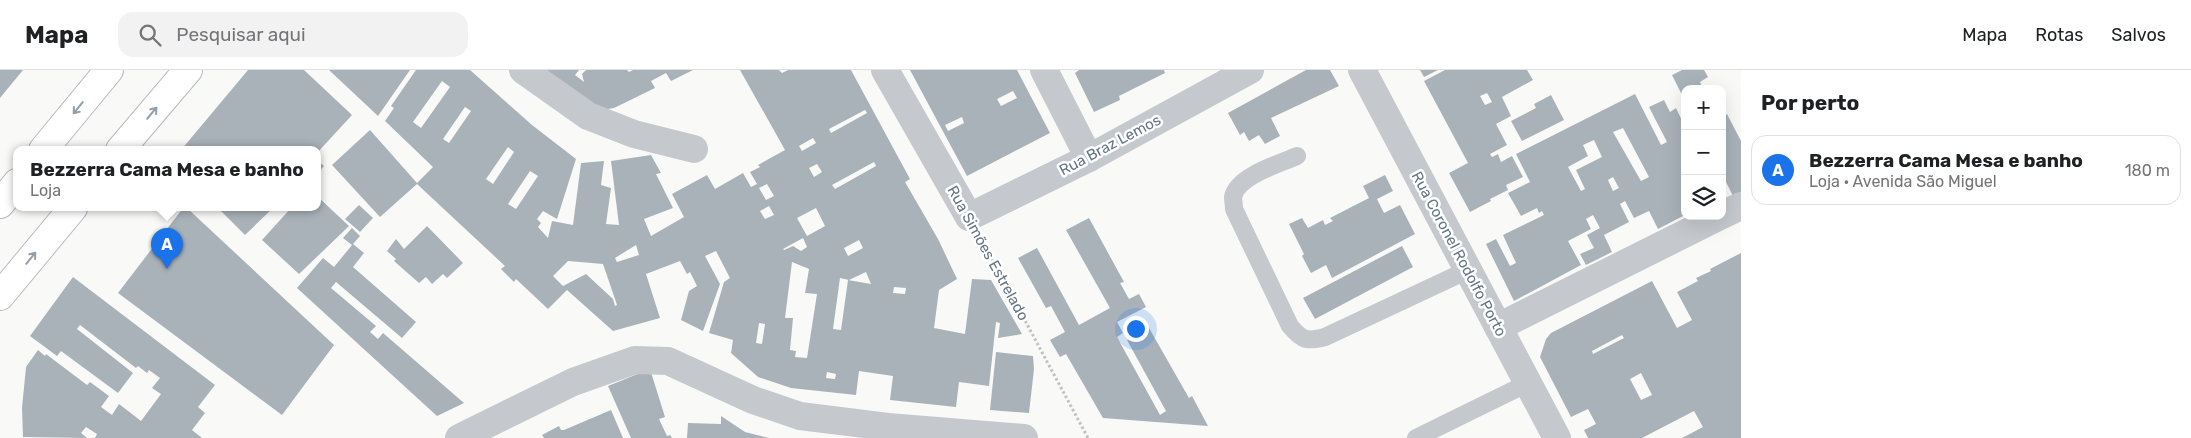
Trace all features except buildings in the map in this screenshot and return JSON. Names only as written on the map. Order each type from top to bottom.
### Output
[{"type":"main road","points":[[47,146],[108,70]]},
{"type":"main road","points":[[123,146],[188,70]]},
{"type":"main road","points":[[0,204],[13,188]]},
{"type":"main road","points":[[0,296],[70,211]]},
{"type":"street","points":[[523,70],[588,116],[634,134],[694,149]]},
{"type":"street","name":"Rua Simões Estrelado","points":[[885,70],[969,217]]},
{"type":"street","points":[[1044,70],[1089,158]]},
{"type":"street","name":"Rua Braz Lemos","points":[[969,217],[1089,158],[1250,70]]},
{"type":"street","name":"Rua Coronel Rodolfo Porto","points":[[1362,70],[1557,438]]},
{"type":"street","points":[[1726,214],[1741,206]]},
{"type":"street","points":[[1498,327],[1713,220]]},
{"type":"street","points":[[459,438],[573,382],[635,360],[668,361],[754,400],[800,416],[888,427],[1024,438]]},
{"type":"lane","points":[[1296,156],[1249,177],[1240,185],[1233,196],[1234,209],[1290,326],[1299,337],[1310,341],[1325,337],[1468,270]]},
{"type":"lane","points":[[1416,438],[1528,383]]},
{"type":"path","name":"Rua Simões Estrelado","points":[[969,217],[1088,438]]},
{"type":"place","name":"Bezzerra Cama Mesa e banho","points":[[167,269]]}]
